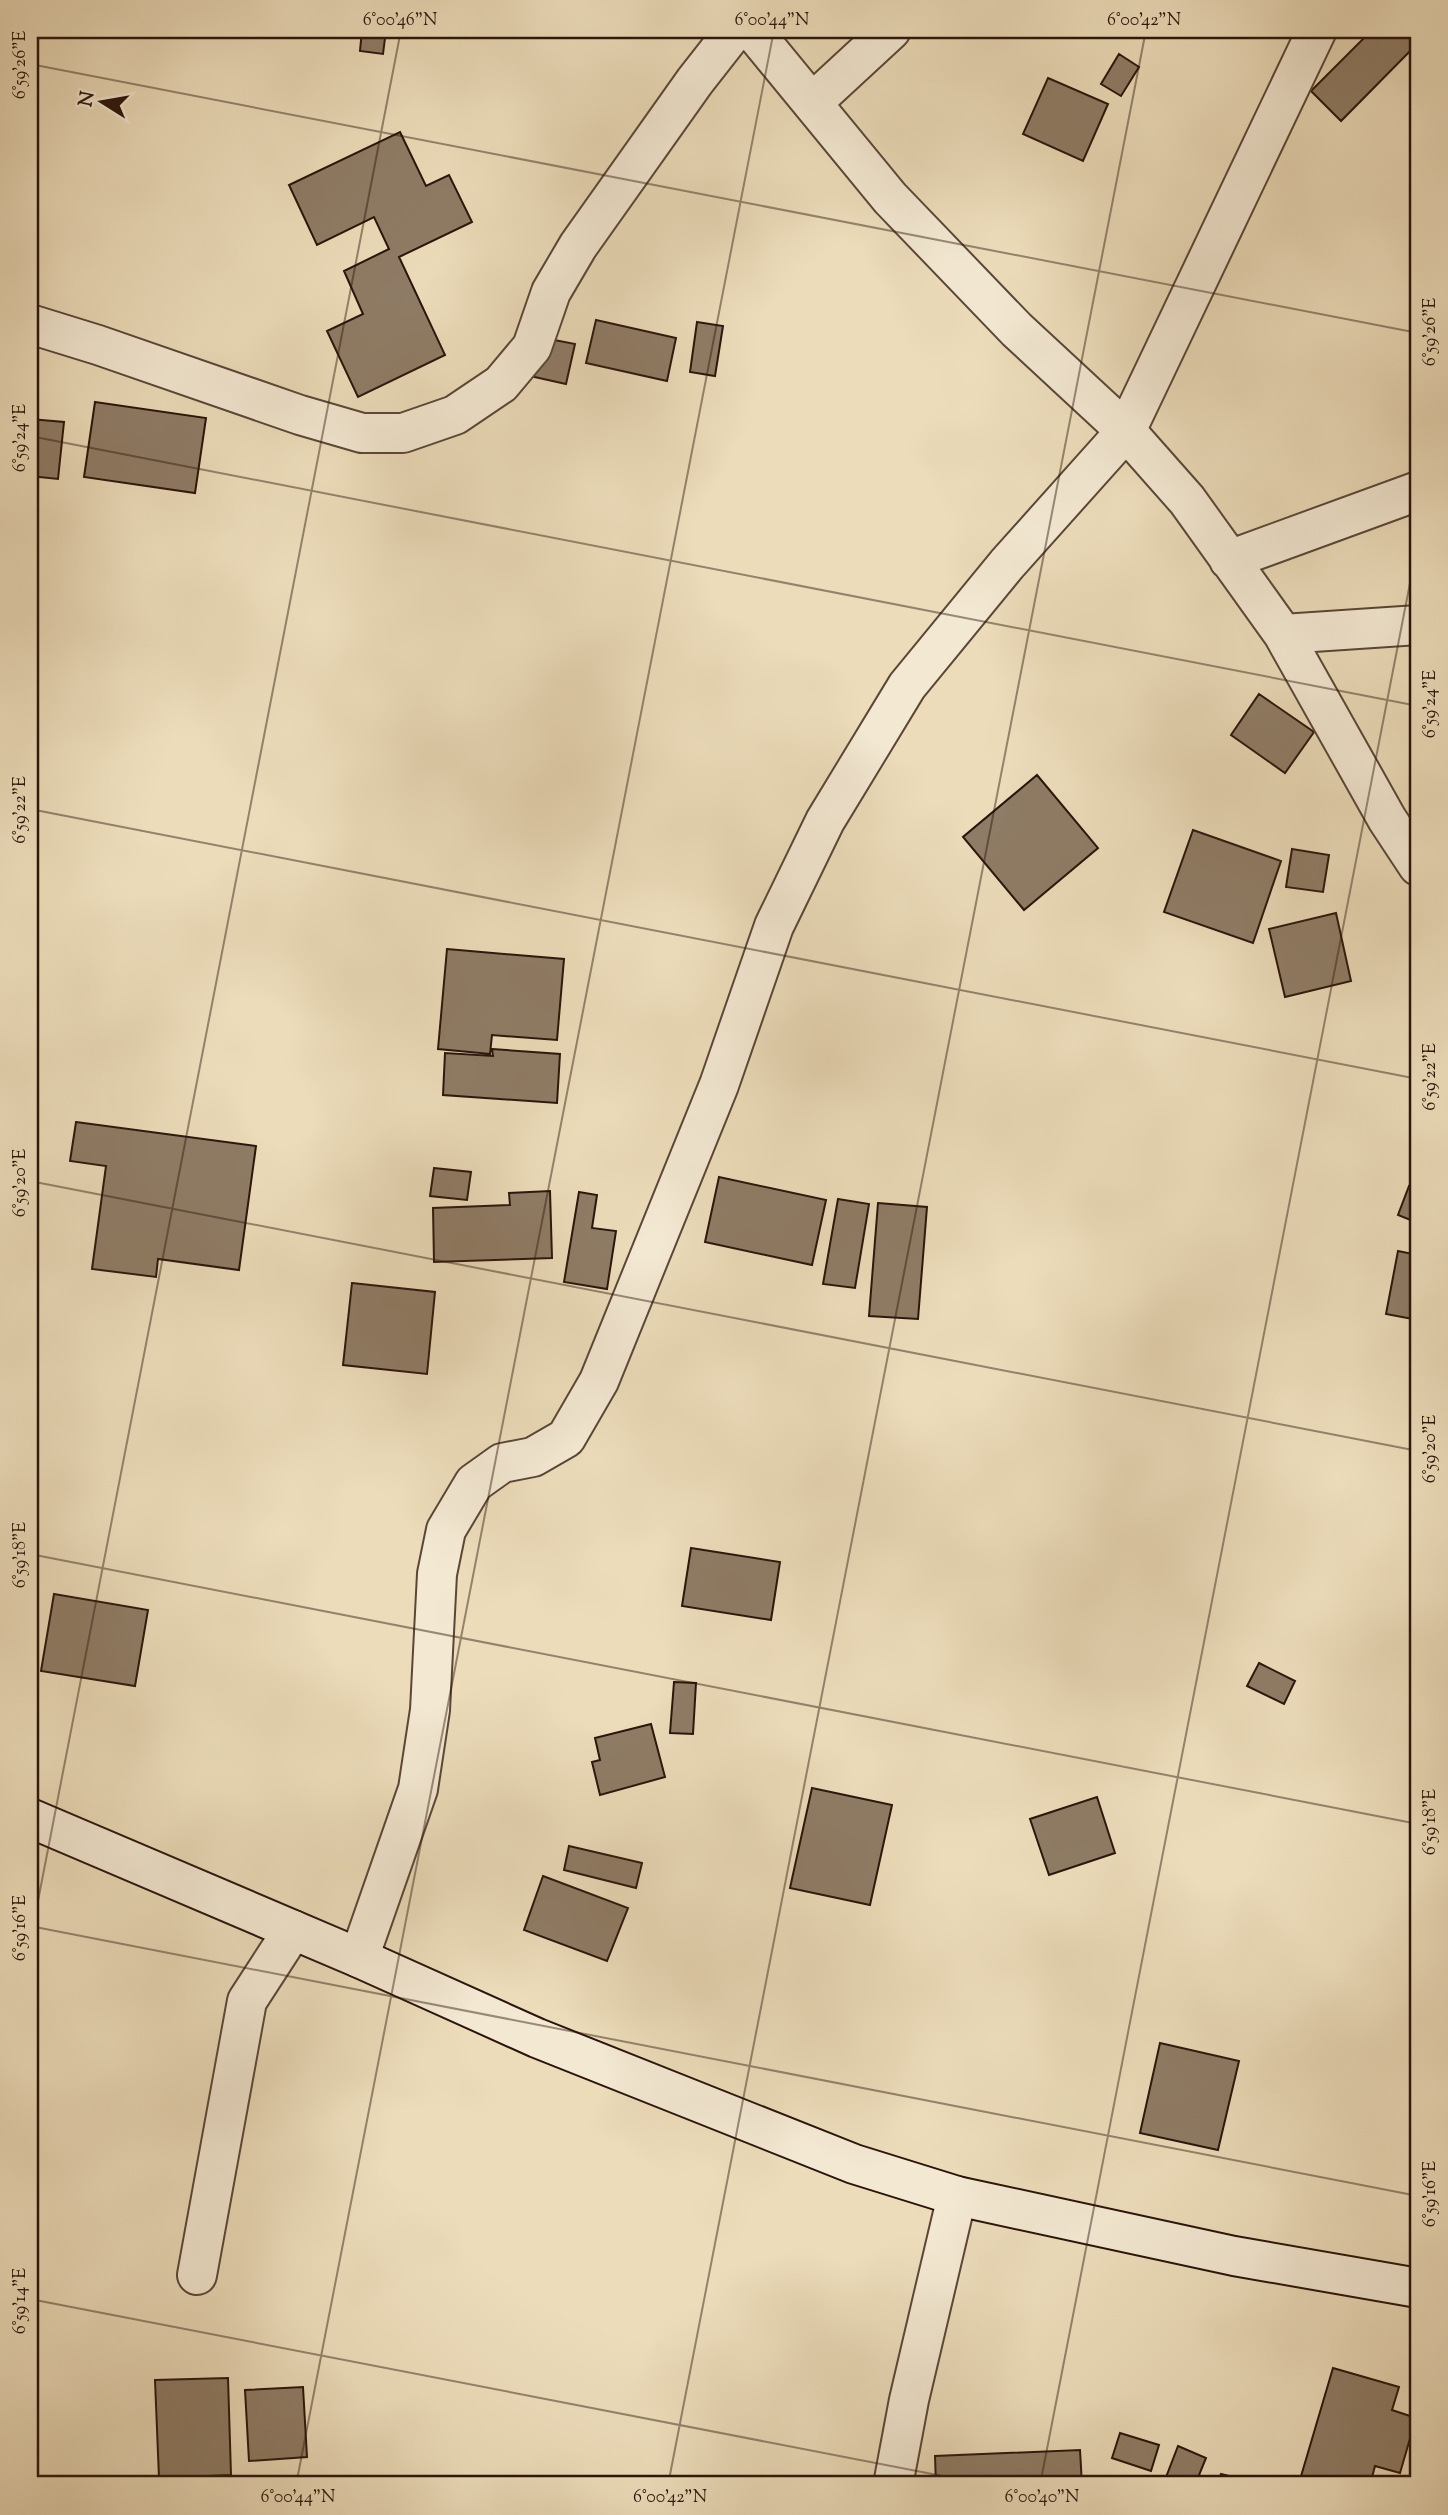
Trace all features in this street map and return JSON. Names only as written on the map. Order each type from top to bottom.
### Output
[{"type":"street","points":[[30,324],[299,415],[362,433],[403,433],[455,415],[501,384],[532,347],[551,292],[578,246],[695,81],[735,30]]},
{"type":"street","points":[[752,30],[890,198],[1017,330],[1126,431],[1187,500],[1283,634],[1387,819],[1418,866]]},
{"type":"street","points":[[812,103],[891,30]]},
{"type":"street","points":[[359,1958],[418,1789],[430,1710],[438,1574],[446,1530],[474,1483],[502,1463],[533,1457],[566,1438],[599,1381],[719,1084],[774,926],[825,821],[907,686],[1007,564],[1126,431],[1317,30]]},
{"type":"street","points":[[1229,560],[1418,491]]},
{"type":"street","points":[[1283,634],[1418,625]]},
{"type":"street","points":[[30,1818],[359,1958],[537,2038],[842,2159],[957,2196],[1234,2256],[1418,2288]]},
{"type":"street","points":[[197,2275],[247,2001],[293,1930]]},
{"type":"street","points":[[893,2485],[909,2400],[957,2196]]},
{"type":"building","points":[[362,30],[386,30],[383,54],[360,51]]},
{"type":"building","points":[[1372,30],[1412,30],[1418,36],[1418,43],[1341,121],[1311,91]]},
{"type":"building","points":[[1119,54],[1139,67],[1121,96],[1101,84]]},
{"type":"building","points":[[1048,78],[1108,104],[1083,161],[1023,134]]},
{"type":"building","points":[[400,132],[426,186],[449,175],[472,222],[399,257],[445,355],[358,397],[327,331],[363,314],[344,271],[389,249],[374,217],[317,245],[289,185]]},
{"type":"building","points":[[596,320],[676,338],[667,381],[586,363]]},
{"type":"building","points":[[697,322],[723,326],[715,376],[690,372]]},
{"type":"building","points":[[539,337],[575,344],[566,384],[530,376]]},
{"type":"building","points":[[95,402],[206,418],[195,493],[84,477]]},
{"type":"building","points":[[30,419],[64,422],[58,479],[30,476]]},
{"type":"building","points":[[1259,694],[1314,732],[1285,773],[1231,735]]},
{"type":"building","points":[[1037,775],[1098,848],[1024,910],[963,837]]},
{"type":"building","points":[[1193,830],[1281,861],[1253,943],[1164,912]]},
{"type":"building","points":[[1292,849],[1329,855],[1323,892],[1286,887]]},
{"type":"building","points":[[1336,913],[1351,981],[1285,997],[1269,929]]},
{"type":"building","points":[[447,949],[564,959],[557,1040],[492,1035],[490,1054],[438,1049]]},
{"type":"building","points":[[492,1049],[560,1054],[557,1103],[443,1095],[445,1053],[493,1056]]},
{"type":"building","points":[[76,1122],[256,1146],[239,1270],[158,1259],[156,1277],[92,1269],[106,1166],[70,1161]]},
{"type":"building","points":[[434,1168],[471,1172],[467,1200],[430,1196]]},
{"type":"building","points":[[719,1177],[826,1200],[812,1265],[705,1242]]},
{"type":"building","points":[[1409,1186],[1418,1189],[1418,1223],[1398,1215]]},
{"type":"building","points":[[550,1191],[552,1258],[434,1262],[433,1208],[510,1205],[509,1193]]},
{"type":"building","points":[[579,1192],[597,1195],[592,1228],[616,1231],[607,1289],[564,1282]]},
{"type":"building","points":[[838,1199],[869,1204],[855,1288],[823,1284]]},
{"type":"building","points":[[878,1203],[927,1207],[918,1319],[869,1316]]},
{"type":"building","points":[[1398,1251],[1418,1255],[1418,1320],[1386,1314]]},
{"type":"building","points":[[352,1283],[435,1292],[427,1374],[343,1365]]},
{"type":"building","points":[[691,1548],[780,1562],[771,1620],[682,1606]]},
{"type":"building","points":[[54,1594],[148,1610],[135,1686],[41,1671]]},
{"type":"building","points":[[1259,1663],[1295,1681],[1284,1704],[1247,1686]]},
{"type":"building","points":[[674,1682],[696,1683],[693,1734],[670,1733]]},
{"type":"building","points":[[651,1724],[665,1777],[600,1795],[592,1762],[600,1760],[595,1738]]},
{"type":"building","points":[[812,1788],[892,1805],[870,1905],[790,1888]]},
{"type":"building","points":[[1097,1797],[1115,1853],[1049,1875],[1030,1819]]},
{"type":"building","points":[[569,1846],[642,1863],[636,1888],[564,1870]]},
{"type":"building","points":[[543,1876],[628,1908],[607,1961],[524,1930]]},
{"type":"building","points":[[1160,2043],[1239,2061],[1218,2150],[1140,2133]]},
{"type":"building","points":[[1333,2368],[1399,2387],[1392,2410],[1416,2418],[1400,2473],[1375,2466],[1370,2485],[1299,2483]]},
{"type":"building","points":[[228,2378],[231,2475],[159,2478],[155,2380]]},
{"type":"building","points":[[303,2387],[307,2457],[249,2461],[245,2390]]},
{"type":"building","points":[[1120,2433],[1159,2445],[1151,2471],[1112,2458]]},
{"type":"building","points":[[1178,2446],[1206,2458],[1195,2485],[1163,2485]]},
{"type":"building","points":[[1080,2450],[1082,2485],[936,2485],[935,2456]]},
{"type":"building","points":[[1221,2474],[1241,2479],[1239,2485],[1217,2485]]}]
